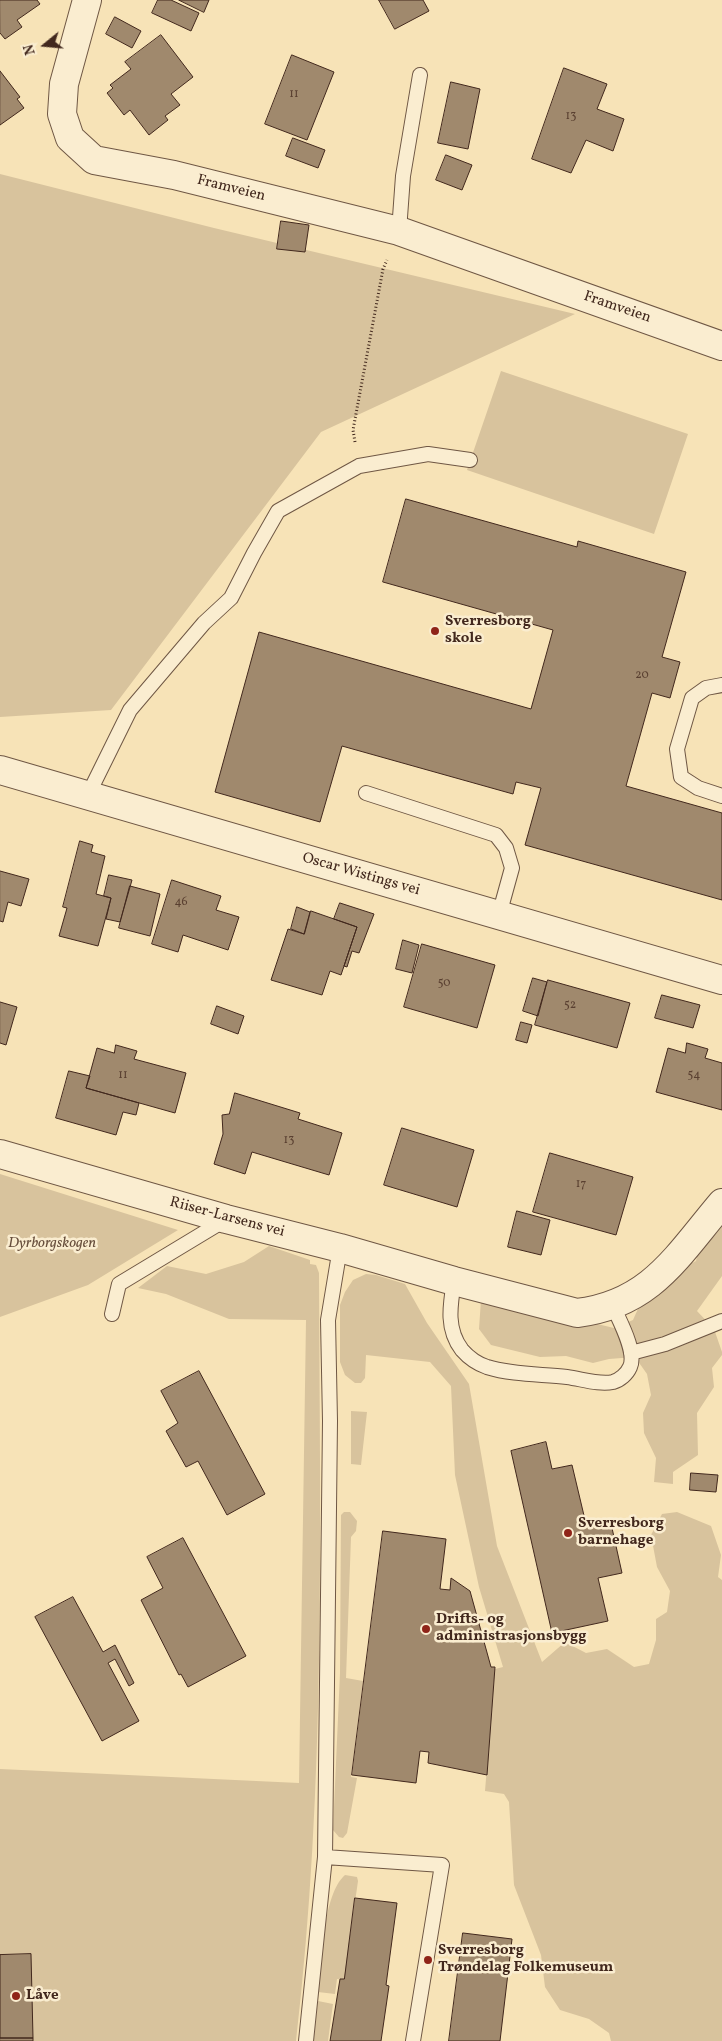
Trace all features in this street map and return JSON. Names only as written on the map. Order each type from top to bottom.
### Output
[{"type":"street","name":"Framveien","points":[[86,0],[64,84],[62,114],[70,138],[94,160],[174,174],[399,231],[722,346]]},
{"type":"street","name":"Oscar Wistings vei","points":[[0,770],[722,980]]},
{"type":"street","name":"Riiser-Larsens vei","points":[[0,1154],[226,1219],[577,1313],[596,1311],[613,1306],[630,1298],[656,1280],[722,1203]]},
{"type":"lane","points":[[399,231],[403,176],[420,75]]},
{"type":"lane","points":[[88,795],[130,710],[204,623],[231,598],[278,511],[359,466],[428,454],[470,460]]},
{"type":"lane","points":[[722,685],[706,688],[692,698],[678,749],[681,777],[698,788],[722,796]]},
{"type":"lane","points":[[366,793],[496,835],[506,848],[512,868],[499,915]]},
{"type":"lane","points":[[112,1314],[120,1284],[226,1219]]},
{"type":"lane","points":[[306,2041],[324,1857],[330,1421],[328,1320],[340,1248]]},
{"type":"lane","points":[[454,1281],[450,1312],[451,1330],[463,1351],[476,1363],[488,1368],[512,1372],[598,1382],[613,1382],[622,1378],[630,1367],[632,1353],[613,1306]]},
{"type":"lane","points":[[632,1353],[665,1344],[722,1321]]},
{"type":"lane","points":[[324,1857],[442,1865],[413,2041]]},
{"type":"path","points":[[359,466],[353,430],[383,269],[399,231]]},
{"type":"green space","points":[[0,174],[214,228],[575,314],[321,432],[111,710],[0,717]]},
{"type":"green space","points":[[501,371],[688,434],[654,534],[467,470]]},
{"type":"green space","name":"Dyrborgskogen","points":[[0,1174],[178,1230],[88,1285],[0,1317]]},
{"type":"green space","points":[[722,1220],[722,1276],[697,1311],[714,1329],[722,1352],[722,1355],[712,1368],[714,1387],[697,1413],[698,1455],[673,1472],[673,1484],[654,1482],[656,1458],[644,1433],[643,1413],[651,1395],[647,1374],[635,1357],[609,1359],[593,1363],[566,1356],[540,1357],[491,1345],[479,1329],[481,1300],[539,1310],[555,1322],[579,1326],[593,1323],[614,1328],[633,1320],[645,1293],[660,1281],[696,1261],[702,1235]]},
{"type":"green space","points":[[269,1246],[310,1260],[310,1264],[316,1265],[319,1273],[320,1561],[317,1753],[306,1945],[296,2041],[32,2041],[30,1955],[0,1955],[0,1769],[299,1783],[306,1320],[229,1319],[166,1294],[138,1288],[167,1266],[206,1274],[244,1262]]},
{"type":"green space","points":[[366,1274],[376,1275],[405,1284],[427,1323],[469,1384],[497,1546],[542,1662],[565,1642],[586,1653],[607,1649],[634,1667],[649,1664],[656,1640],[656,1619],[667,1612],[670,1591],[657,1567],[651,1535],[662,1514],[677,1512],[711,1526],[721,1555],[718,1577],[722,1580],[722,2041],[611,2041],[609,2033],[589,2019],[560,2010],[545,1987],[541,1955],[514,1885],[509,1802],[504,1794],[485,1791],[495,1669],[503,1667],[479,1587],[455,1475],[451,1386],[430,1362],[366,1355],[365,1378],[361,1383],[355,1383],[345,1375],[340,1362],[340,1305],[345,1292],[353,1280]]},
{"type":"green space","points":[[351,1411],[367,1412],[361,1465],[351,1464]]},
{"type":"green space","points":[[344,1512],[350,1512],[357,1521],[356,1531],[351,1537],[346,1678],[363,1681],[351,1777],[357,1778],[347,1833],[343,1838],[339,1837],[333,1830],[340,1673],[341,1515]]},
{"type":"green space","points":[[345,1875],[357,1877],[358,1881],[344,1979],[337,1979],[335,1994],[318,1992],[324,1930],[332,1897]]},
{"type":"green space","points":[[318,2001],[333,2004],[328,2041],[313,2041]]},
{"type":"building","points":[[0,0],[37,0],[40,4],[17,20],[22,27],[5,39],[0,33]]},
{"type":"building","points":[[158,0],[171,0],[199,13],[191,31],[152,13]]},
{"type":"building","points":[[179,0],[209,0],[204,12]]},
{"type":"building","points":[[379,0],[423,0],[429,11],[395,29]]},
{"type":"building","points":[[115,17],[141,31],[132,48],[106,34]]},
{"type":"building","points":[[161,35],[193,77],[171,94],[180,105],[165,116],[168,120],[149,135],[130,110],[124,115],[107,93],[113,88],[110,85],[131,69],[125,62]]},
{"type":"building","points":[[292,55],[334,72],[307,140],[265,124]]},
{"type":"building","points":[[564,68],[607,84],[597,109],[624,119],[613,151],[586,140],[571,173],[532,159]]},
{"type":"building","points":[[0,71],[20,97],[17,99],[24,108],[0,125]]},
{"type":"building","points":[[451,82],[480,89],[468,149],[438,143]]},
{"type":"building","points":[[293,138],[325,150],[318,168],[286,156]]},
{"type":"building","points":[[446,155],[472,165],[462,190],[436,180]]},
{"type":"building","points":[[281,221],[309,225],[305,252],[277,249]]},
{"type":"building","points":[[406,499],[577,547],[578,541],[686,572],[662,657],[680,662],[670,698],[652,693],[626,786],[722,813],[722,900],[525,845],[541,788],[516,782],[513,794],[342,746],[320,822],[215,792],[259,632],[531,709],[553,630],[383,582]]},
{"type":"building","points":[[80,841],[93,845],[91,852],[105,856],[96,894],[111,898],[98,946],[59,936],[67,908],[63,907]]},
{"type":"building","points":[[0,871],[29,879],[21,906],[8,902],[3,922],[0,921]]},
{"type":"building","points":[[109,875],[132,880],[120,922],[106,919],[111,898],[104,896]]},
{"type":"building","points":[[172,880],[221,896],[216,910],[239,917],[228,950],[183,935],[178,952],[152,944]]},
{"type":"building","points":[[130,886],[160,894],[150,936],[119,928]]},
{"type":"building","points":[[340,903],[374,914],[359,953],[352,951],[347,967],[344,966],[357,927],[334,919]]},
{"type":"building","points":[[297,907],[310,912],[304,934],[291,929]]},
{"type":"building","points":[[311,911],[357,927],[341,975],[330,971],[322,995],[271,980],[288,929],[304,934]]},
{"type":"building","points":[[403,940],[419,945],[412,973],[396,969]]},
{"type":"building","points":[[422,944],[495,965],[477,1028],[404,1007]]},
{"type":"building","points":[[533,978],[547,982],[538,1016],[523,1011]]},
{"type":"building","points":[[548,980],[630,1003],[617,1048],[535,1025]]},
{"type":"building","points":[[662,995],[700,1005],[693,1028],[655,1018]]},
{"type":"building","points":[[0,1002],[17,1007],[6,1045],[0,1043]]},
{"type":"building","points":[[217,1006],[244,1016],[238,1034],[211,1024]]},
{"type":"building","points":[[521,1022],[532,1025],[527,1043],[516,1040]]},
{"type":"building","points":[[687,1043],[708,1049],[705,1058],[722,1063],[722,1110],[656,1092],[668,1048],[685,1053]]},
{"type":"building","points":[[116,1045],[137,1051],[134,1059],[186,1073],[175,1113],[86,1088],[97,1048],[114,1053]]},
{"type":"building","points":[[69,1071],[90,1076],[86,1088],[139,1103],[136,1115],[123,1112],[116,1135],[56,1118]]},
{"type":"building","points":[[235,1093],[300,1113],[298,1119],[342,1133],[329,1175],[252,1152],[245,1174],[214,1164],[223,1134],[222,1115],[229,1114]]},
{"type":"building","points":[[402,1128],[474,1150],[457,1207],[384,1185]]},
{"type":"building","points":[[550,1153],[633,1177],[616,1235],[533,1212]]},
{"type":"building","points":[[517,1211],[550,1220],[541,1255],[508,1247]]},
{"type":"building","points":[[199,1371],[265,1494],[227,1515],[198,1461],[186,1467],[166,1431],[178,1423],[161,1391]]},
{"type":"building","points":[[546,1442],[552,1469],[572,1465],[586,1524],[610,1519],[622,1573],[598,1578],[608,1621],[552,1633],[511,1451]]},
{"type":"building","points":[[691,1473],[718,1475],[716,1492],[690,1490]]},
{"type":"building","name":"Drifts- og administrasjonsbygg","points":[[383,1531],[446,1539],[440,1589],[450,1590],[451,1578],[470,1591],[491,1667],[495,1667],[487,1775],[428,1763],[429,1752],[420,1751],[416,1783],[352,1775]]},
{"type":"building","points":[[183,1538],[246,1656],[188,1687],[181,1674],[179,1675],[141,1600],[163,1588],[147,1557]]},
{"type":"building","points":[[73,1597],[103,1652],[115,1645],[134,1683],[129,1686],[115,1659],[108,1663],[139,1721],[102,1741],[35,1617]]},
{"type":"building","points":[[355,1898],[397,1903],[386,1985],[389,1986],[381,2041],[330,2041],[340,1979],[344,1979]]},
{"type":"building","points":[[463,1933],[512,1939],[500,2041],[449,2041]]},
{"type":"building","name":"Låve","points":[[31,1954],[33,2038],[0,2038],[0,1955]]},
{"type":"building","points":[[0,2038],[33,2038],[33,2041],[0,2041]]},
{"type":"place","name":"Sverresborg skole","points":[[435,631]]},
{"type":"place","name":"Sverresborg barnehage","points":[[568,1533]]},
{"type":"place","name":"Drifts- og administrasjonsbygg","points":[[426,1629]]},
{"type":"place","name":"Sverresborg Trøndelag Folkemuseum","points":[[428,1960]]},
{"type":"place","name":"Låve","points":[[16,1996]]}]
